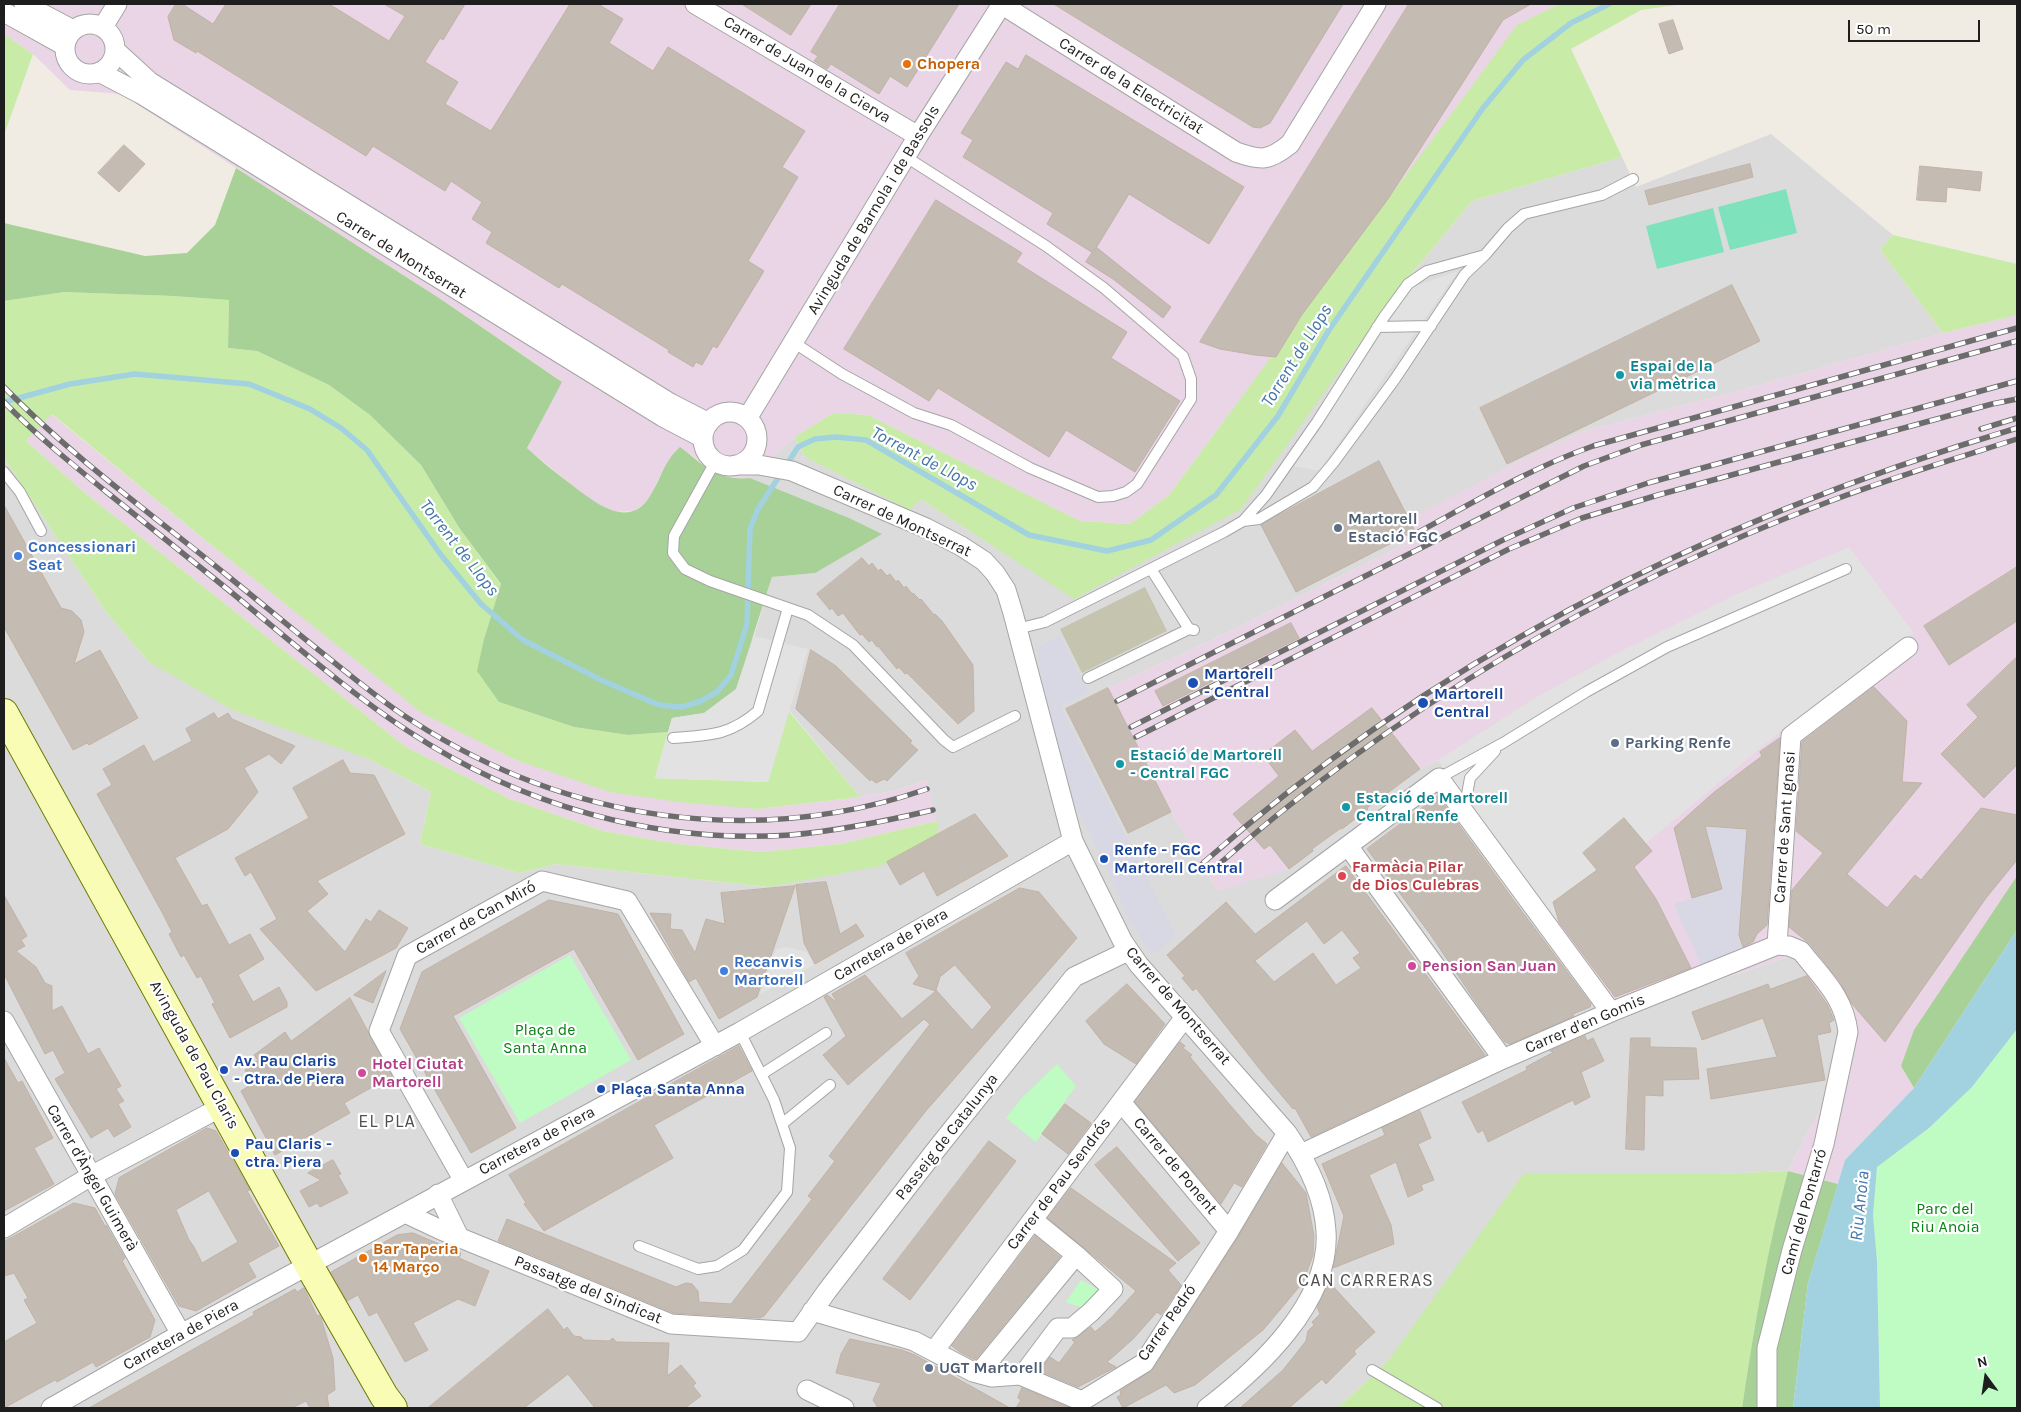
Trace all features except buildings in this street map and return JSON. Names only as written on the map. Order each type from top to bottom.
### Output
[{"type":"main road","name":"Avinguda de Pau Claris","points":[[4,713],[387,1404]]},
{"type":"street","points":[[24,4],[69,38]]},
{"type":"street","points":[[103,27],[116,4]]},
{"type":"street","name":"Carrer de Juan de la Cierva","points":[[695,4],[918,136]]},
{"type":"street","name":"Avinguda de Barnola i de Bassols","points":[[748,417],[918,136],[1002,4]]},
{"type":"street","name":"Carrer de la Electricitat","points":[[1002,4],[1236,152],[1254,159],[1264,159],[1277,154],[1290,144],[1376,4]]},
{"type":"street","points":[[4,12],[69,38]]},
{"type":"street","points":[[88,24],[103,27],[110,33],[114,41],[115,50],[108,65],[99,72],[88,74],[77,70],[69,63],[65,55],[69,38],[88,24]]},
{"type":"street","name":"Carrer de Montserrat","points":[[115,50],[150,82],[670,403],[706,431]]},
{"type":"street","name":"Carrer de Montserrat","points":[[99,72],[141,94],[663,417],[706,431]]},
{"type":"street","points":[[739,412],[748,417],[755,426],[761,451],[735,465],[723,466],[714,462],[704,448],[706,431],[722,413],[739,412]]},
{"type":"street","name":"Carrer de Montserrat","points":[[735,465],[761,451],[792,471],[926,528],[972,552],[984,561],[1001,582],[1009,598],[1073,841],[1128,951],[1287,1133],[1301,1154],[1316,1186],[1326,1221],[1325,1254],[1319,1277],[1310,1296],[1271,1352],[1248,1375],[1207,1408]]},
{"type":"street","name":"Carrer de Sant Ignasi","points":[[1777,945],[1791,736],[1908,648]]},
{"type":"street","points":[[1275,900],[1438,778],[1610,1012]]},
{"type":"street","name":"Carretera de Piera","points":[[51,1408],[181,1334],[715,1046],[1073,841]]},
{"type":"street","points":[[1348,846],[1503,1059]]},
{"type":"street","name":"Carrer de Can Miró","points":[[464,1181],[379,1031],[407,956],[542,881],[627,901],[715,1046]]},
{"type":"street","name":"Carrer d'en Gomis","points":[[1301,1154],[1503,1059],[1610,1012],[1777,945]]},
{"type":"street","name":"Camí del Pontarró","points":[[1767,1408],[1767,1348],[1792,1250],[1824,1144],[1848,1032],[1846,1016],[1839,1000],[1801,951],[1789,946],[1777,945]]},
{"type":"street","name":"Passeig de Catalunya","points":[[779,1332],[798,1332],[812,1311],[1074,977],[1128,951]]},
{"type":"street","name":"Carrer de Pau Sendrós","points":[[934,1351],[1185,1017]]},
{"type":"street","name":"Carrer d'Àngel Guimerà","points":[[4,1022],[181,1334]]},
{"type":"street","name":"Carrer de Ponent","points":[[1121,1102],[1229,1230]]},
{"type":"street","points":[[4,1228],[91,1176],[223,1106]]},
{"type":"street","name":"Carrer Pedró","points":[[812,1311],[914,1341],[979,1373],[992,1377],[1022,1376],[1082,1401],[1144,1363],[1229,1230],[1287,1133]]},
{"type":"street","points":[[438,1194],[459,1237]]},
{"type":"street","name":"Passatge del Sindicat","points":[[405,1213],[670,1324],[779,1332]]},
{"type":"street","points":[[1022,1376],[1058,1328],[1072,1328],[1113,1289],[1076,1255],[1033,1220]]},
{"type":"street","points":[[979,1373],[1076,1255]]},
{"type":"street","points":[[807,1390],[844,1408]]},
{"type":"lane","points":[[793,342],[842,374],[914,413],[951,425],[1030,468],[1098,497],[1113,496],[1126,492],[1138,484],[1191,399],[1191,379],[1183,356],[1164,338],[1104,288],[1046,246],[906,157]]},
{"type":"lane","points":[[1017,629],[1045,622],[1243,521],[1259,519],[1313,487],[1334,462],[1431,326],[1465,274],[1485,255],[1508,228],[1524,214],[1602,195],[1633,179]]},
{"type":"lane","points":[[1243,521],[1266,495],[1317,422],[1377,328],[1408,284],[1427,271],[1485,255]]},
{"type":"lane","points":[[1377,328],[1431,326]]},
{"type":"lane","points":[[714,462],[674,536],[673,553],[685,569],[710,581],[808,615],[853,645],[944,740],[953,747],[1015,716]]},
{"type":"lane","points":[[4,472],[20,492],[41,532]]},
{"type":"lane","points":[[1088,678],[1192,629],[1151,569]]},
{"type":"lane","points":[[1438,778],[1503,743],[1586,692],[1668,647],[1846,569]]},
{"type":"lane","points":[[673,738],[719,734],[745,722],[758,711],[788,608]]},
{"type":"lane","points":[[1464,813],[1470,778],[1503,743]]},
{"type":"lane","points":[[639,1246],[698,1269],[717,1266],[743,1250],[787,1192],[790,1148],[774,1100],[740,1032]]},
{"type":"lane","points":[[762,1074],[826,1033]]},
{"type":"lane","points":[[782,1124],[830,1085]]},
{"type":"lane","points":[[1372,1370],[1437,1408]]},
{"type":"shaded area","points":[[4,4],[1559,4],[1517,26],[1169,495],[1130,524],[1080,521],[868,415],[833,413],[795,437],[750,478],[740,479],[719,476],[690,454],[661,474],[650,497],[643,505],[634,511],[612,512],[591,501],[527,448],[561,381],[439,298],[121,94],[70,90],[33,54],[4,34]]},
{"type":"shaded area","points":[[1771,134],[1893,235],[1880,250],[1943,333],[1746,389],[1582,432],[1523,459],[1395,528],[1405,544],[1208,642],[1108,688],[1171,812],[1218,891],[1313,850],[1396,785],[1438,760],[1623,1012],[1791,956],[1843,1021],[1837,1077],[1788,1171],[1720,1174],[1388,1361],[1338,1408],[4,1408],[4,458],[106,612],[149,662],[369,759],[431,792],[420,844],[519,873],[556,864],[768,887],[939,834],[927,780],[893,791],[860,797],[789,710],[655,778],[754,636],[772,577],[815,573],[848,518],[750,478],[795,437],[805,457],[921,499],[1075,598],[1397,291],[1472,201],[1622,157],[1636,187]]},
{"type":"shaded area","points":[[1458,271],[1319,471],[1294,466],[1413,287]]},
{"type":"shaded area","points":[[2017,315],[2017,876],[1901,1066],[1914,1088],[1845,1160],[1838,1184],[1788,1171],[1837,1077],[1843,1021],[1791,956],[1623,1012],[1438,760],[1396,785],[1289,869],[1218,891],[1171,812],[1108,688],[1208,642],[1405,544],[1395,527],[1523,459],[1582,432],[1746,389],[1943,333]]},
{"type":"shaded area","points":[[51,414],[204,539],[422,712],[516,760],[758,809],[860,797],[893,791],[927,780],[937,821],[840,844],[761,852],[678,844],[603,831],[510,799],[406,747],[85,493],[26,441]]},
{"type":"shaded area","name":"Parking Renfe","points":[[1849,547],[1914,633],[1786,727],[1555,919],[1438,760],[1535,698],[1615,654],[1737,594]]},
{"type":"shaded area","points":[[1145,587],[1167,631],[1082,673],[1060,629]]},
{"type":"shaded area","points":[[1060,635],[1088,692],[1060,706],[1176,936],[1152,955],[1131,923],[1090,833],[1072,801],[1048,715],[1037,648]]},
{"type":"shaded area","points":[[754,636],[808,649],[768,782],[655,778],[672,718],[704,713],[736,689]]},
{"type":"shaded area","points":[[1705,826],[1747,829],[1739,935],[1744,950],[1701,965],[1674,904],[1722,889]]},
{"type":"shaded area","points":[[787,947],[807,952],[814,965],[760,994],[776,949]]},
{"type":"green space","points":[[1559,4],[1684,4],[1641,10],[1571,49],[1622,157],[1472,201],[1397,291],[1241,509],[1074,599],[921,499],[910,510],[805,457],[795,437],[833,413],[868,415],[1080,521],[1130,524],[1169,495],[1517,25]]},
{"type":"green space","points":[[4,34],[33,54],[4,135]]},
{"type":"green space","points":[[236,168],[439,298],[562,382],[527,448],[560,476],[601,505],[611,510],[622,512],[632,511],[642,506],[654,490],[666,464],[680,447],[704,466],[720,475],[750,478],[849,518],[882,534],[815,573],[772,577],[736,689],[704,713],[672,718],[668,732],[628,735],[574,727],[499,702],[477,671],[484,639],[501,584],[460,529],[421,465],[370,415],[329,385],[257,351],[228,348],[229,300],[64,292],[4,301],[4,223],[145,256],[187,253],[215,225]]},
{"type":"green space","points":[[1786,189],[1797,233],[1730,250],[1718,207]]},
{"type":"green space","points":[[1713,208],[1724,252],[1657,269],[1646,226]]},
{"type":"green space","points":[[1893,235],[2017,264],[2017,315],[1943,333],[1880,250]]},
{"type":"green space","points":[[64,292],[229,300],[228,348],[257,351],[329,385],[370,415],[421,465],[460,529],[501,585],[484,639],[499,702],[574,727],[628,735],[668,732],[655,778],[768,782],[788,710],[860,797],[758,809],[678,802],[610,792],[516,760],[422,713],[204,539],[52,414],[26,441],[85,493],[406,747],[510,799],[603,831],[678,844],[761,852],[840,844],[937,821],[939,835],[881,866],[768,887],[556,864],[519,873],[420,844],[431,792],[369,759],[233,710],[149,662],[106,612],[4,458],[4,301]]},
{"type":"green space","points":[[2017,876],[2017,930],[1914,1088],[1901,1066],[1914,1030]]},
{"type":"green space","name":"Plaça de Santa Anna","points":[[570,955],[631,1060],[520,1123],[459,1018]]},
{"type":"green space","name":"Parc del Riu Anoia","points":[[2017,1029],[2017,1408],[1880,1408],[1877,1261],[1873,1215],[1877,1167],[1929,1128],[1972,1087]]},
{"type":"green space","points":[[1057,1064],[1076,1086],[1036,1142],[1006,1118],[1021,1099]]},
{"type":"green space","points":[[1788,1171],[1762,1289],[1742,1408],[1338,1408],[1388,1361],[1524,1173],[1720,1174]]},
{"type":"green space","points":[[1788,1171],[1838,1184],[1808,1283],[1793,1408],[1742,1408],[1762,1289]]},
{"type":"green space","points":[[1081,1280],[1103,1292],[1086,1309],[1066,1302]]},
{"type":"water","name":"Riu Anoia","points":[[2017,930],[2017,1029],[1972,1087],[1929,1128],[1877,1167],[1873,1215],[1877,1261],[1880,1408],[1793,1408],[1808,1283],[1845,1160],[1914,1088]]},
{"type":"waterway","name":"Torrent de Llops","points":[[4,402],[70,384],[135,374],[249,384],[310,409],[341,428],[367,450],[441,555],[481,604],[523,640],[601,680],[659,705],[681,707],[699,702],[717,692],[731,675],[747,624],[750,529],[758,509],[798,447],[815,439],[836,437],[866,440],[1029,535],[1107,551],[1151,540],[1216,495],[1278,416],[1329,330],[1483,108],[1523,60],[1571,23],[1609,4]]},
{"type":"railway","points":[[1417,533],[1525,475],[1593,446],[2017,328]]},
{"type":"railway","points":[[1117,701],[1584,466],[1641,445],[2017,341]]},
{"type":"railway","points":[[1131,727],[1503,540],[1573,508],[1648,483],[2017,381]]},
{"type":"railway","points":[[4,387],[85,462],[327,657],[386,703],[414,722],[473,756],[535,783],[598,803],[663,815],[729,820],[795,818],[861,807],[927,789]]},
{"type":"railway","points":[[1136,737],[1509,549],[1582,518],[1658,495],[1992,404],[2017,399]]},
{"type":"railway","points":[[4,402],[68,461],[361,698],[408,731],[451,757],[496,780],[542,799],[590,814],[639,826],[689,833],[739,836],[790,835],[862,825],[933,810]]},
{"type":"railway","points":[[1981,429],[2017,418]]},
{"type":"railway","points":[[1203,863],[1293,788],[1387,720],[1485,657],[1586,601],[1690,550],[1797,504],[1906,464],[2017,428]]},
{"type":"railway","points":[[1210,872],[1279,814],[1351,758],[1425,707],[1502,659],[1581,614],[1662,573],[1744,535],[1875,485],[2017,439]]},
{"type":"place","name":"Chopera","points":[[907,64]]},
{"type":"place","name":"Espai de la via mètrica","points":[[1620,375]]},
{"type":"place","name":"Martorell Estació FGC","points":[[1338,528]]},
{"type":"place","name":"Concessionari Seat","points":[[18,556]]},
{"type":"place","name":"Martorell - Central","points":[[1193,683]]},
{"type":"place","name":"Martorell Central","points":[[1423,703]]},
{"type":"place","name":"Parking Renfe","points":[[1615,743]]},
{"type":"place","name":"Estació de Martorell - Central FGC","points":[[1120,764]]},
{"type":"place","name":"Estació de Martorell Central Renfe","points":[[1346,807]]},
{"type":"place","name":"Renfe - FGC Martorell Central","points":[[1104,859]]},
{"type":"place","name":"Farmàcia Pilar de Dios Culebras","points":[[1342,876]]},
{"type":"place","name":"Pension San Juan","points":[[1412,966]]},
{"type":"place","name":"Recanvis Martorell","points":[[724,971]]},
{"type":"place","name":"Av. Pau Claris - Ctra. de Piera","points":[[224,1070]]},
{"type":"place","name":"Hotel Ciutat Martorell","points":[[362,1073]]},
{"type":"place","name":"Plaça Santa Anna","points":[[601,1089]]},
{"type":"place","name":"Pau Claris - ctra. Piera","points":[[235,1153]]},
{"type":"place","name":"Bar Taperia 14 Março","points":[[363,1258]]},
{"type":"place","name":"UGT Martorell","points":[[929,1368]]},
{"type":"district","name":"EL PLA","points":[[387,1122]]},
{"type":"district","name":"CAN CARRERAS","points":[[1366,1281]]}]
